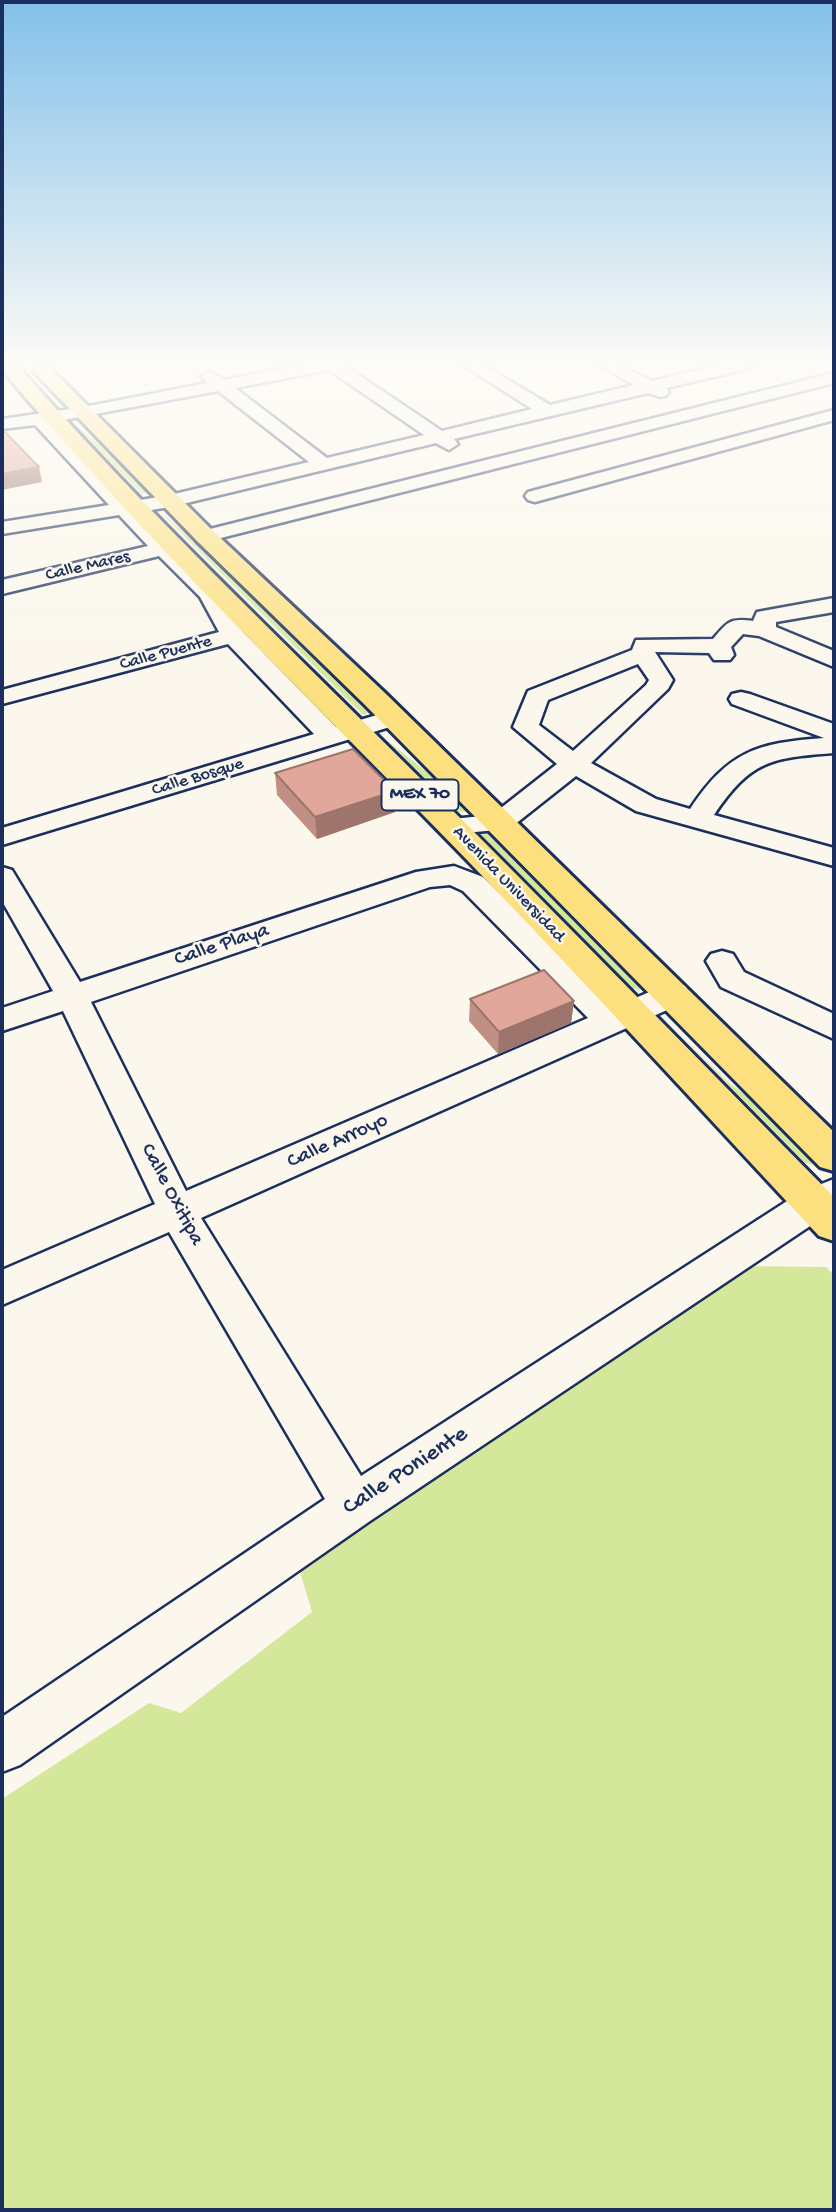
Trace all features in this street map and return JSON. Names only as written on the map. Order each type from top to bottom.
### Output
[{"type":"main road","name":"Avenida Universidad","points":[[94,468],[344,734],[452,826],[621,1017],[828,1207]]},
{"type":"main road","name":"Avenida Universidad","points":[[138,468],[674,994],[834,1156]]},
{"type":"street","points":[[120,538],[151,528],[170,501],[310,468]]},
{"type":"street","points":[[205,536],[481,468]]},
{"type":"street","points":[[488,468],[555,509]]},
{"type":"street","points":[[534,496],[635,468]]},
{"type":"street","points":[[2,528],[151,528],[209,594],[233,636]]},
{"type":"street","name":"Calle Mares","points":[[2,587],[151,528]]},
{"type":"street","points":[[764,630],[765,617],[828,609]]},
{"type":"street","points":[[452,826],[499,823],[574,764],[656,689],[661,680],[643,654],[643,645],[721,651],[737,625],[764,630],[834,660]]},
{"type":"street","name":"Calle Puente","points":[[2,696],[233,636],[344,734]]},
{"type":"street","points":[[643,654],[537,696],[526,727],[574,764],[646,805],[834,857]]},
{"type":"street","points":[[741,699],[834,733]]},
{"type":"street","name":"Calle Bosque","points":[[2,837],[394,718]]},
{"type":"street","points":[[696,820],[726,777],[754,760],[780,749],[834,745]]},
{"type":"street","name":"Calle Playa","points":[[2,1020],[442,875],[454,875],[473,884],[621,1017]]},
{"type":"street","name":"Calle Oxitipa","points":[[2,876],[72,996],[178,1213],[354,1506]]},
{"type":"street","points":[[722,961],[732,979],[834,1027]]},
{"type":"street","name":"Calle Arroyo","points":[[2,1288],[674,994]]},
{"type":"street","name":"Calle Poniente","points":[[2,1747],[354,1506],[828,1207]]},
{"type":"green space","points":[[117,468],[125,468],[149,493],[142,494]]},
{"type":"green space","points":[[161,513],[211,552],[369,713],[363,715]]},
{"type":"green space","points":[[388,741],[454,794],[467,808],[465,812],[456,811]]},
{"type":"green space","points":[[482,830],[489,831],[643,987],[639,990],[632,988],[479,833]]},
{"type":"green space","points":[[679,1034],[729,1083],[779,1120],[818,1161],[815,1164],[805,1163]]},
{"type":"green space","points":[[744,1266],[826,1267],[834,1275],[834,2210],[2,2210],[2,1799],[149,1703],[181,1713],[312,1612],[298,1565],[619,1354]]},
{"type":"building","points":[[2,468],[33,468],[2,474]]},
{"type":"building","points":[[353,749],[395,791],[315,817],[275,773]]},
{"type":"building","points":[[544,970],[574,1001],[499,1032],[470,999]]}]
